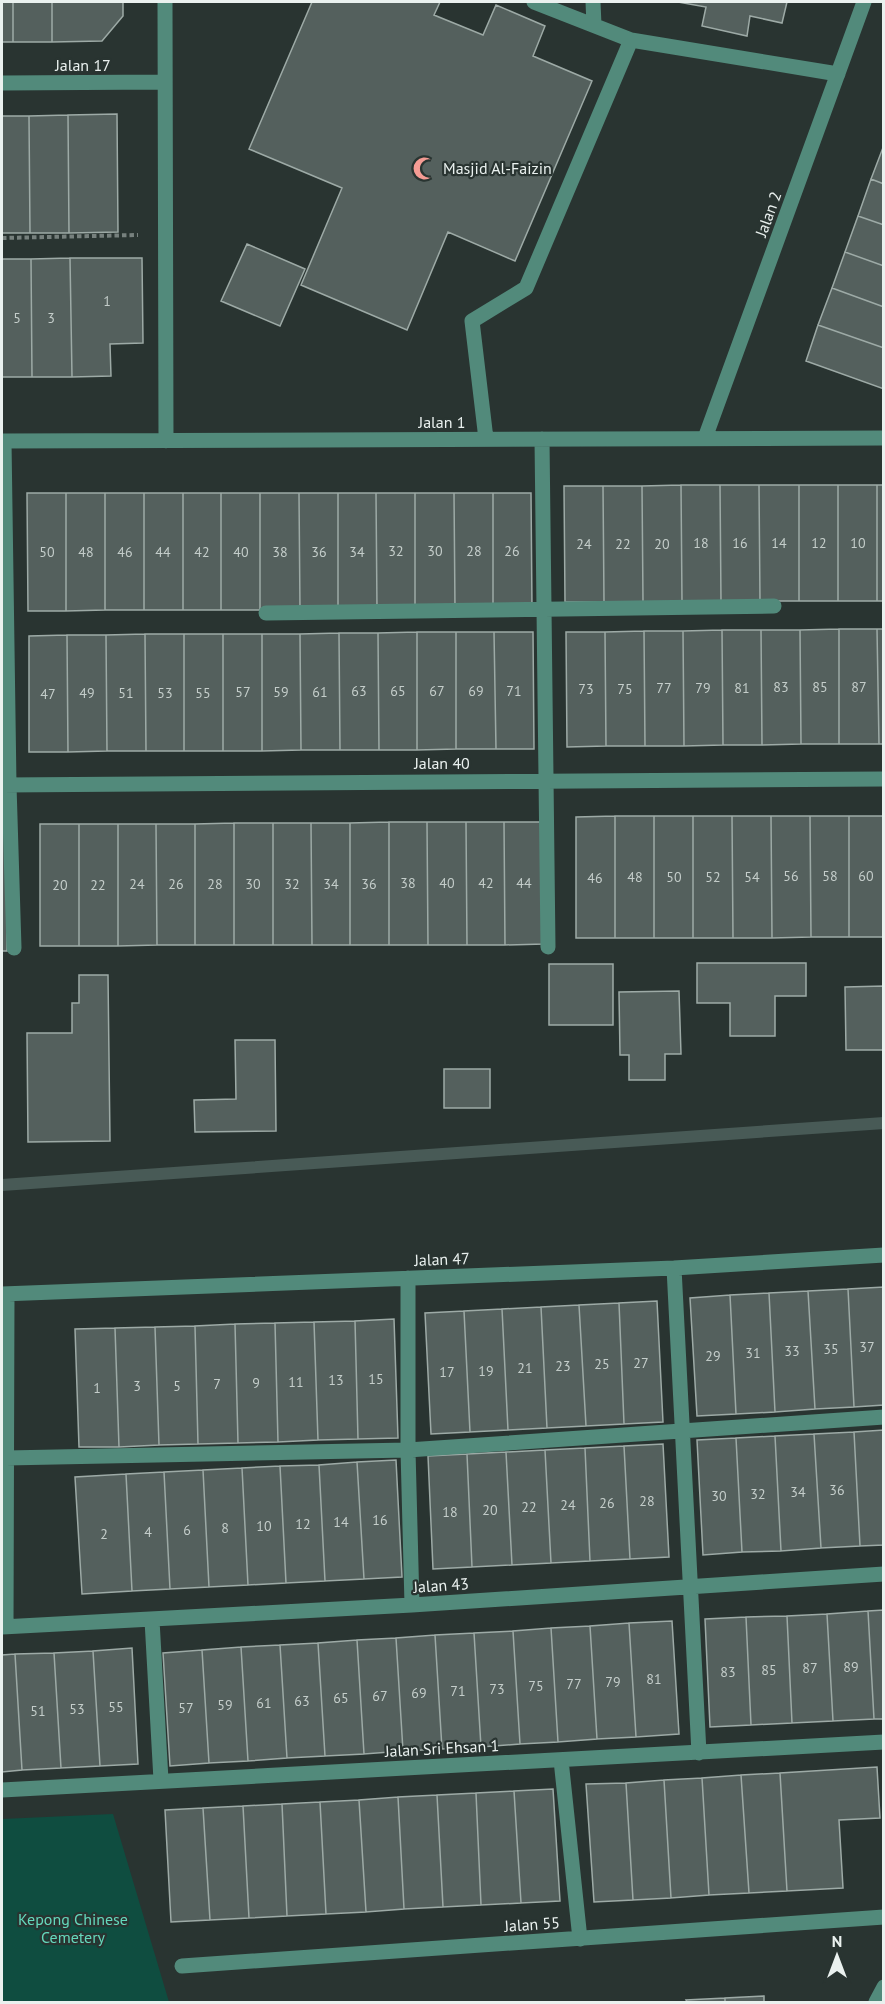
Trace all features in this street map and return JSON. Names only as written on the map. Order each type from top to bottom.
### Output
[{"type":"street","points":[[165,2],[166,441]]},
{"type":"street","points":[[534,2],[631,40],[838,74]]},
{"type":"street","points":[[593,2],[594,25]]},
{"type":"street","name":"Jalan 2","points":[[705,438],[864,2]]},
{"type":"street","points":[[486,439],[472,321],[526,288],[631,40]]},
{"type":"street","name":"Jalan 17","points":[[2,83],[165,82]]},
{"type":"street","name":"Jalan 1","points":[[3,441],[884,438]]},
{"type":"street","points":[[542,439],[548,947]]},
{"type":"street","points":[[3,441],[5,785],[14,948]]},
{"type":"street","points":[[266,613],[544,611],[774,606]]},
{"type":"street","name":"Jalan 40","points":[[5,785],[884,779]]},
{"type":"street","name":"Jalan 47","points":[[4,1294],[674,1268],[884,1255]]},
{"type":"street","points":[[674,1268],[699,1753]]},
{"type":"street","points":[[408,1278],[408,1450],[412,1605]]},
{"type":"street","points":[[4,1294],[6,1458],[4,1627]]},
{"type":"street","points":[[6,1458],[408,1450],[884,1417]]},
{"type":"street","name":"Jalan 43","points":[[4,1627],[412,1605],[884,1574]]},
{"type":"street","points":[[152,1620],[160,1780]]},
{"type":"street","name":"Jalan Sri Ehsan 1","points":[[2,1790],[884,1742]]},
{"type":"street","points":[[561,1760],[580,1939]]},
{"type":"street","name":"Jalan 55","points":[[182,1966],[884,1917]]},
{"type":"street","points":[[876,2002],[884,1987]]},
{"type":"path","points":[[2,238],[166,234]]},
{"type":"green space","name":"Kepong Chinese Cemetery","points":[[113,1814],[169,2002],[2,2002],[2,1819]]},
{"type":"building","points":[[2,2],[13,2],[13,42],[2,42]]},
{"type":"building","points":[[13,2],[52,2],[52,42],[13,42]]},
{"type":"building","points":[[52,2],[123,2],[123,16],[102,41],[52,42]]},
{"type":"building","name":"Masjid Al-Faizin","points":[[312,2],[440,2],[434,15],[483,35],[496,5],[545,26],[533,56],[592,81],[515,261],[448,232],[407,330],[301,285],[342,188],[249,149]]},
{"type":"building","points":[[678,2],[787,2],[782,23],[750,16],[747,36],[702,26],[706,7]]},
{"type":"building","points":[[117,114],[118,232],[69,233],[68,115]]},
{"type":"building","points":[[68,115],[69,233],[30,233],[29,116]]},
{"type":"building","points":[[2,116],[29,116],[30,233],[2,233]]},
{"type":"building","points":[[884,145],[884,184],[871,179]]},
{"type":"building","points":[[871,179],[884,184],[884,225],[858,216]]},
{"type":"building","points":[[858,216],[884,225],[884,266],[845,252]]},
{"type":"building","points":[[247,244],[305,269],[280,326],[221,301]]},
{"type":"building","points":[[845,252],[884,266],[884,307],[832,288]]},
{"type":"building","points":[[70,258],[142,258],[143,343],[110,344],[111,376],[72,377]]},
{"type":"building","points":[[70,258],[72,377],[32,377],[31,259]]},
{"type":"building","points":[[2,259],[31,259],[32,377],[2,377]]},
{"type":"building","points":[[832,288],[884,307],[884,348],[818,325]]},
{"type":"building","points":[[818,325],[884,348],[884,389],[806,361]]},
{"type":"building","points":[[681,485],[682,602],[643,602],[642,486]]},
{"type":"building","points":[[681,485],[720,485],[721,602],[682,602]]},
{"type":"building","points":[[720,485],[759,485],[760,601],[721,602]]},
{"type":"building","points":[[759,485],[799,485],[799,601],[760,601]]},
{"type":"building","points":[[799,485],[838,485],[838,601],[799,601]]},
{"type":"building","points":[[838,485],[877,485],[877,601],[838,601]]},
{"type":"building","points":[[877,485],[884,485],[884,601],[877,601]]},
{"type":"building","points":[[564,486],[603,486],[604,602],[565,602]]},
{"type":"building","points":[[603,486],[642,486],[643,602],[604,602]]},
{"type":"building","points":[[27,493],[66,493],[66,611],[28,611]]},
{"type":"building","points":[[66,493],[105,493],[105,610],[66,611]]},
{"type":"building","points":[[105,493],[144,493],[144,610],[105,610]]},
{"type":"building","points":[[144,493],[183,493],[183,610],[144,610]]},
{"type":"building","points":[[183,493],[221,493],[221,610],[183,610]]},
{"type":"building","points":[[221,493],[260,493],[260,610],[221,610]]},
{"type":"building","points":[[260,493],[299,493],[300,610],[260,610]]},
{"type":"building","points":[[299,493],[338,493],[338,610],[300,610]]},
{"type":"building","points":[[338,493],[376,493],[377,610],[338,610]]},
{"type":"building","points":[[376,493],[415,493],[415,610],[377,610]]},
{"type":"building","points":[[415,493],[454,493],[455,609],[415,610]]},
{"type":"building","points":[[454,493],[493,493],[493,609],[455,609]]},
{"type":"building","points":[[493,493],[531,493],[532,609],[493,609]]},
{"type":"building","points":[[839,629],[877,629],[879,744],[839,744]]},
{"type":"building","points":[[839,629],[839,744],[801,744],[800,630]]},
{"type":"building","points":[[877,629],[884,629],[884,744],[879,744]]},
{"type":"building","points":[[722,630],[761,630],[762,745],[723,745]]},
{"type":"building","points":[[722,630],[723,745],[684,746],[683,631]]},
{"type":"building","points":[[761,630],[800,630],[801,744],[762,745]]},
{"type":"building","points":[[644,631],[683,631],[684,746],[645,746]]},
{"type":"building","points":[[644,631],[645,746],[606,746],[605,632]]},
{"type":"building","points":[[417,632],[456,632],[456,749],[417,750]]},
{"type":"building","points":[[417,632],[417,750],[379,750],[378,633]]},
{"type":"building","points":[[456,632],[494,632],[496,749],[456,749]]},
{"type":"building","points":[[494,632],[533,632],[534,749],[496,749]]},
{"type":"building","points":[[566,632],[605,632],[606,746],[567,747]]},
{"type":"building","points":[[339,633],[378,633],[379,750],[340,750]]},
{"type":"building","points":[[339,633],[340,750],[301,750],[300,634]]},
{"type":"building","points":[[145,634],[184,634],[184,751],[146,751]]},
{"type":"building","points":[[145,634],[146,751],[107,751],[106,635]]},
{"type":"building","points":[[184,634],[223,634],[223,751],[184,751]]},
{"type":"building","points":[[223,634],[262,634],[262,751],[223,751]]},
{"type":"building","points":[[262,634],[300,634],[301,750],[262,751]]},
{"type":"building","points":[[67,635],[106,635],[107,751],[68,752]]},
{"type":"building","points":[[67,635],[68,752],[29,752],[29,636]]},
{"type":"building","points":[[615,816],[615,938],[576,938],[576,817]]},
{"type":"building","points":[[615,816],[654,816],[654,938],[615,938]]},
{"type":"building","points":[[654,816],[693,816],[693,938],[654,938]]},
{"type":"building","points":[[693,816],[732,816],[733,938],[693,938]]},
{"type":"building","points":[[732,816],[771,816],[772,938],[733,938]]},
{"type":"building","points":[[771,816],[810,816],[811,937],[772,938]]},
{"type":"building","points":[[810,816],[849,816],[849,937],[811,937]]},
{"type":"building","points":[[849,816],[884,816],[884,937],[849,937]]},
{"type":"building","points":[[389,822],[389,945],[350,945],[350,823]]},
{"type":"building","points":[[389,822],[427,822],[428,945],[389,945]]},
{"type":"building","points":[[427,822],[466,822],[467,945],[428,945]]},
{"type":"building","points":[[466,822],[504,822],[505,945],[467,945]]},
{"type":"building","points":[[504,822],[544,822],[544,944],[505,945]]},
{"type":"building","points":[[234,823],[234,945],[195,945],[195,824]]},
{"type":"building","points":[[234,823],[273,823],[273,945],[234,945]]},
{"type":"building","points":[[273,823],[311,823],[312,945],[273,945]]},
{"type":"building","points":[[311,823],[350,823],[350,945],[312,945]]},
{"type":"building","points":[[40,824],[79,824],[79,946],[40,946]]},
{"type":"building","points":[[79,824],[118,824],[118,946],[79,946]]},
{"type":"building","points":[[118,824],[156,824],[157,945],[118,946]]},
{"type":"building","points":[[156,824],[195,824],[195,945],[157,945]]},
{"type":"building","points":[[2,832],[7,832],[7,951],[2,951]]},
{"type":"building","points":[[697,963],[806,963],[806,996],[775,996],[775,1036],[730,1036],[730,1003],[697,1003]]},
{"type":"building","points":[[549,964],[613,964],[613,1025],[549,1025]]},
{"type":"building","points":[[79,975],[108,975],[110,1141],[28,1142],[27,1033],[72,1033],[72,1003],[79,1003]]},
{"type":"building","points":[[884,986],[884,1050],[846,1050],[845,987]]},
{"type":"building","points":[[679,991],[681,1054],[665,1054],[665,1080],[629,1080],[629,1055],[620,1055],[619,992]]},
{"type":"building","points":[[235,1040],[275,1040],[276,1131],[195,1132],[194,1100],[236,1099]]},
{"type":"building","points":[[444,1069],[490,1069],[490,1108],[444,1108]]},
{"type":"building","points":[[884,1287],[884,1405],[854,1407],[848,1289]]},
{"type":"building","points":[[848,1289],[854,1407],[815,1409],[808,1291]]},
{"type":"building","points":[[808,1291],[815,1409],[775,1412],[769,1293]]},
{"type":"building","points":[[769,1293],[775,1412],[736,1414],[730,1295]]},
{"type":"building","points":[[730,1295],[736,1414],[697,1416],[690,1298]]},
{"type":"building","points":[[657,1301],[663,1422],[624,1424],[619,1303]]},
{"type":"building","points":[[619,1303],[624,1424],[586,1426],[579,1305]]},
{"type":"building","points":[[579,1305],[586,1426],[547,1428],[541,1307]]},
{"type":"building","points":[[541,1307],[547,1428],[508,1430],[502,1309]]},
{"type":"building","points":[[502,1309],[508,1430],[470,1432],[464,1311]]},
{"type":"building","points":[[464,1311],[470,1432],[431,1434],[425,1313]]},
{"type":"building","points":[[394,1319],[398,1438],[358,1439],[355,1321]]},
{"type":"building","points":[[355,1321],[358,1439],[318,1440],[314,1322]]},
{"type":"building","points":[[314,1322],[318,1440],[278,1442],[275,1323]]},
{"type":"building","points":[[275,1323],[278,1442],[238,1443],[235,1324]]},
{"type":"building","points":[[235,1324],[238,1443],[198,1444],[195,1326]]},
{"type":"building","points":[[195,1326],[198,1444],[159,1445],[155,1327]]},
{"type":"building","points":[[155,1327],[159,1445],[119,1447],[115,1328]]},
{"type":"building","points":[[115,1328],[119,1447],[79,1447],[75,1329]]},
{"type":"building","points":[[884,1430],[884,1545],[860,1546],[854,1432]]},
{"type":"building","points":[[854,1432],[860,1546],[821,1548],[814,1434]]},
{"type":"building","points":[[814,1434],[821,1548],[781,1551],[775,1436]]},
{"type":"building","points":[[775,1436],[781,1551],[742,1552],[736,1438]]},
{"type":"building","points":[[736,1438],[742,1552],[703,1555],[697,1440]]},
{"type":"building","points":[[663,1444],[669,1557],[630,1559],[624,1446]]},
{"type":"building","points":[[624,1446],[630,1559],[590,1561],[585,1448]]},
{"type":"building","points":[[585,1448],[590,1561],[551,1563],[545,1450]]},
{"type":"building","points":[[545,1450],[551,1563],[512,1565],[506,1452]]},
{"type":"building","points":[[506,1452],[512,1565],[472,1567],[467,1454]]},
{"type":"building","points":[[467,1454],[472,1567],[433,1569],[428,1456]]},
{"type":"building","points":[[396,1460],[402,1577],[364,1579],[357,1462]]},
{"type":"building","points":[[357,1462],[364,1579],[325,1581],[319,1465]]},
{"type":"building","points":[[319,1465],[325,1581],[286,1583],[280,1466]]},
{"type":"building","points":[[280,1466],[286,1583],[248,1585],[242,1468]]},
{"type":"building","points":[[242,1468],[248,1585],[209,1587],[203,1470]]},
{"type":"building","points":[[203,1470],[209,1587],[170,1589],[164,1472]]},
{"type":"building","points":[[164,1472],[170,1589],[132,1591],[126,1474]]},
{"type":"building","points":[[126,1474],[132,1591],[82,1594],[75,1477]]},
{"type":"building","points":[[884,1610],[884,1719],[874,1719],[868,1611]]},
{"type":"building","points":[[868,1611],[874,1719],[833,1721],[827,1614]]},
{"type":"building","points":[[827,1614],[833,1721],[792,1723],[787,1616]]},
{"type":"building","points":[[787,1616],[792,1723],[751,1725],[746,1617]]},
{"type":"building","points":[[746,1617],[751,1725],[710,1727],[705,1619]]},
{"type":"building","points":[[672,1621],[679,1734],[636,1737],[629,1623]]},
{"type":"building","points":[[629,1623],[636,1737],[597,1739],[590,1626]]},
{"type":"building","points":[[590,1626],[597,1739],[558,1742],[551,1628]]},
{"type":"building","points":[[551,1628],[558,1742],[520,1744],[513,1631]]},
{"type":"building","points":[[513,1631],[520,1744],[481,1747],[474,1633]]},
{"type":"building","points":[[474,1633],[481,1747],[442,1749],[435,1635]]},
{"type":"building","points":[[435,1635],[442,1749],[403,1751],[396,1638]]},
{"type":"building","points":[[396,1638],[403,1751],[364,1754],[357,1640]]},
{"type":"building","points":[[357,1640],[364,1754],[325,1756],[318,1643]]},
{"type":"building","points":[[318,1643],[325,1756],[287,1758],[280,1645]]},
{"type":"building","points":[[280,1645],[287,1758],[248,1761],[241,1647]]},
{"type":"building","points":[[241,1647],[248,1761],[209,1763],[202,1650]]},
{"type":"building","points":[[132,1648],[138,1764],[100,1766],[93,1651]]},
{"type":"building","points":[[202,1650],[209,1763],[170,1766],[163,1653]]},
{"type":"building","points":[[93,1651],[100,1766],[61,1768],[54,1653]]},
{"type":"building","points":[[54,1653],[61,1768],[22,1770],[15,1654]]},
{"type":"building","points":[[15,1654],[22,1770],[2,1772],[2,1655]]},
{"type":"building","points":[[877,1767],[880,1818],[839,1820],[843,1888],[787,1891],[780,1773]]},
{"type":"building","points":[[780,1773],[787,1891],[749,1893],[741,1775]]},
{"type":"building","points":[[741,1775],[749,1893],[709,1895],[702,1778]]},
{"type":"building","points":[[702,1778],[709,1895],[671,1898],[664,1780]]},
{"type":"building","points":[[664,1780],[671,1898],[633,1900],[626,1783]]},
{"type":"building","points":[[626,1783],[633,1900],[594,1902],[586,1784]]},
{"type":"building","points":[[553,1789],[560,1901],[521,1903],[514,1791]]},
{"type":"building","points":[[514,1791],[521,1903],[481,1905],[476,1793]]},
{"type":"building","points":[[476,1793],[481,1905],[443,1907],[437,1795]]},
{"type":"building","points":[[437,1795],[443,1907],[404,1909],[398,1797]]},
{"type":"building","points":[[398,1797],[404,1909],[366,1912],[359,1800]]},
{"type":"building","points":[[359,1800],[366,1912],[326,1914],[320,1802]]},
{"type":"building","points":[[320,1802],[326,1914],[287,1916],[282,1804]]},
{"type":"building","points":[[282,1804],[287,1916],[249,1918],[243,1806]]},
{"type":"building","points":[[243,1806],[249,1918],[210,1920],[203,1808]]},
{"type":"building","points":[[203,1808],[210,1920],[171,1922],[165,1810]]},
{"type":"building","points":[[764,1996],[764,2002],[725,2002],[725,1998]]},
{"type":"building","points":[[725,1998],[725,2002],[687,2002],[686,2000]]},
{"type":"waterway","points":[[2,1185],[884,1123]]},
{"type":"place","name":"Masjid Al-Faizin","points":[[425,168]]}]
